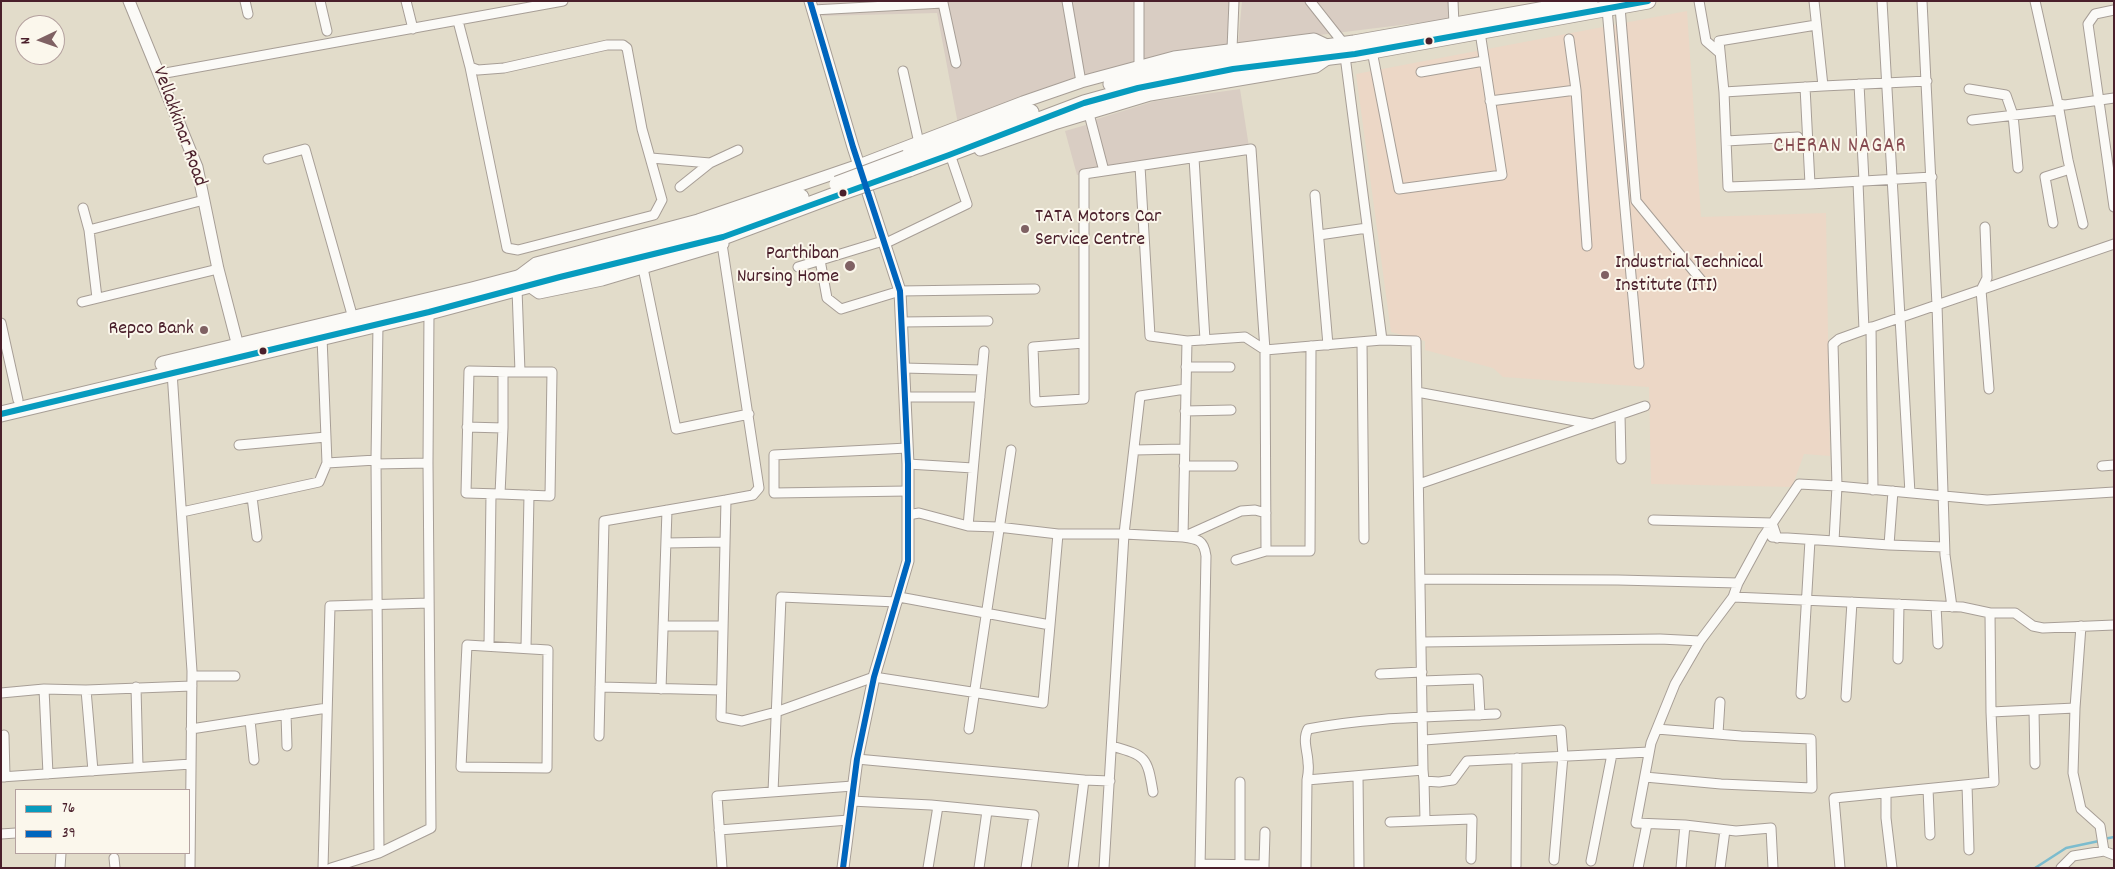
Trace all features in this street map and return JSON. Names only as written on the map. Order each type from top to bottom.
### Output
[{"type":"highway","points":[[1,404],[239,351],[322,337],[429,312],[521,284],[653,249],[1108,90],[1174,69],[1337,51],[1454,25],[1590,1]]},
{"type":"highway","points":[[1337,51],[1372,51],[1648,1]]},
{"type":"highway","points":[[1,414],[172,372],[353,318],[521,284]]},
{"type":"street","name":"Vellakkinar Road","points":[[129,1],[197,167],[218,269],[239,351]]},
{"type":"street","points":[[245,1],[248,14]]},
{"type":"street","points":[[320,1],[327,31]]},
{"type":"street","points":[[406,1],[413,29]]},
{"type":"street","points":[[160,74],[563,1]]},
{"type":"street","points":[[1067,1],[1070,29],[1081,82]]},
{"type":"street","points":[[1139,1],[1139,65]]},
{"type":"street","points":[[1232,49],[1234,1]]},
{"type":"street","points":[[1310,1],[1337,51],[1367,228],[1382,340]]},
{"type":"street","points":[[1453,1],[1454,25]]},
{"type":"street","points":[[1699,1],[1706,41],[1720,53]]},
{"type":"street","points":[[1814,1],[1823,86]]},
{"type":"street","points":[[1882,1],[1910,493]]},
{"type":"street","points":[[1922,1],[1932,177],[1944,547],[1952,607]]},
{"type":"street","points":[[2035,1],[2083,224]]},
{"type":"street","points":[[842,868],[856,759],[874,677],[908,561],[908,464],[900,291],[859,165],[811,6],[943,3],[956,63]]},
{"type":"street","points":[[1614,8],[1636,201],[1701,280]]},
{"type":"street","points":[[1614,8],[1639,364]]},
{"type":"street","points":[[2114,10],[2095,14],[2088,24],[2114,207]]},
{"type":"street","points":[[458,21],[470,67],[507,248],[518,250],[654,215],[662,200],[642,130],[630,58],[623,45],[607,45],[504,68],[478,70],[470,67]]},
{"type":"street","points":[[1816,25],[1719,42],[1724,92],[1728,187],[1932,177]]},
{"type":"street","points":[[1372,51],[1399,189],[1502,175],[1480,32]]},
{"type":"street","points":[[520,372],[521,284],[536,263],[698,220],[859,165],[1023,102],[1139,65],[1174,57],[1314,39],[1337,51]]},
{"type":"street","points":[[1569,39],[1576,90],[1586,246]]},
{"type":"street","points":[[521,284],[539,293],[602,280],[722,244],[867,189],[1089,114],[1150,95],[1316,67],[1337,51]]},
{"type":"street","points":[[1421,72],[1484,61]]},
{"type":"street","points":[[903,72],[919,143]]},
{"type":"street","points":[[1724,92],[1927,81]]},
{"type":"street","points":[[1859,84],[1873,490]]},
{"type":"street","points":[[1805,87],[1810,184]]},
{"type":"street","points":[[1969,89],[2006,95],[2013,115],[2018,168]]},
{"type":"street","points":[[1490,101],[1576,90]]},
{"type":"street","points":[[1972,120],[2114,98]]},
{"type":"street","points":[[1089,114],[1104,171]]},
{"type":"street","points":[[1726,141],[1798,137]]},
{"type":"street","points":[[268,159],[305,149],[353,318]]},
{"type":"street","points":[[680,187],[710,163],[738,150]]},
{"type":"street","points":[[1084,343],[1033,347],[1035,402],[1084,399],[1084,343],[1084,174],[1251,150],[1265,350],[1266,551]]},
{"type":"street","points":[[650,158],[710,163]]},
{"type":"street","points":[[1194,158],[1205,340]]},
{"type":"street","points":[[798,267],[884,242],[968,204],[952,160]]},
{"type":"street","points":[[1140,166],[1150,336],[1187,341],[1245,337],[1265,350],[1382,340],[1416,341],[1425,820]]},
{"type":"street","points":[[2053,223],[2044,177],[2070,169]]},
{"type":"street","points":[[1315,194],[1328,345]]},
{"type":"street","points":[[89,230],[204,200]]},
{"type":"street","points":[[82,208],[89,230],[97,298]]},
{"type":"street","points":[[1985,227],[1987,278],[1981,290],[1989,389]]},
{"type":"street","points":[[1319,235],[1367,228]]},
{"type":"street","points":[[599,736],[604,521],[753,495],[759,488],[722,244]]},
{"type":"street","points":[[1834,541],[1837,486],[1833,344],[1840,339],[2033,270],[2114,244]]},
{"type":"street","points":[[820,260],[827,298],[841,309],[900,291],[1035,288]]},
{"type":"street","points":[[643,268],[676,429],[748,414]]},
{"type":"street","points":[[82,302],[218,269]]},
{"type":"street","points":[[332,868],[360,864],[431,828],[428,463],[429,312]]},
{"type":"street","points":[[901,322],[988,321]]},
{"type":"street","points":[[1,323],[18,400]]},
{"type":"street","points":[[378,324],[376,462],[379,854]]},
{"type":"street","points":[[182,512],[319,482],[327,464],[322,337]]},
{"type":"street","points":[[1183,536],[1187,341]]},
{"type":"street","points":[[1362,342],[1364,539]]},
{"type":"street","points":[[1236,560],[1266,551],[1310,551],[1311,346]]},
{"type":"street","points":[[968,526],[984,350]]},
{"type":"street","points":[[1186,367],[1230,367]]},
{"type":"street","points":[[903,368],[982,370]]},
{"type":"street","points":[[469,371],[520,372],[552,372],[550,496],[466,493],[469,371]]},
{"type":"street","points":[[172,372],[192,676],[190,796]]},
{"type":"street","points":[[489,646],[496,494],[503,428],[503,372]]},
{"type":"street","points":[[1104,868],[1124,534],[1140,396],[1185,389]]},
{"type":"street","points":[[1417,392],[1593,424]]},
{"type":"street","points":[[905,397],[980,397]]},
{"type":"street","points":[[1419,484],[1645,406]]},
{"type":"street","points":[[1185,411],[1231,410]]},
{"type":"street","points":[[1620,415],[1621,459]]},
{"type":"street","points":[[468,426],[503,428]]},
{"type":"street","points":[[239,445],[326,438]]},
{"type":"street","points":[[907,448],[774,455],[774,493],[908,491]]},
{"type":"street","points":[[1134,450],[1184,449]]},
{"type":"street","points":[[969,729],[988,613],[998,527],[1011,450]]},
{"type":"street","points":[[327,464],[376,462],[428,463]]},
{"type":"street","points":[[908,464],[973,468]]},
{"type":"street","points":[[2102,466],[2114,465]]},
{"type":"street","points":[[1184,466],[1233,466]]},
{"type":"street","points":[[1772,868],[1771,828],[1736,832],[1685,825],[1636,823],[1649,752],[1675,684],[1700,642],[1735,590],[1763,537],[1799,484],[1986,500],[2114,492]]},
{"type":"street","points":[[1889,545],[1893,492]]},
{"type":"street","points":[[526,648],[529,495]]},
{"type":"street","points":[[252,497],[257,537]]},
{"type":"street","points":[[726,500],[721,717],[742,721],[776,712],[874,677],[1042,703],[1058,534]]},
{"type":"street","points":[[661,689],[667,510]]},
{"type":"street","points":[[1183,536],[1241,511],[1255,510],[1266,513]]},
{"type":"street","points":[[908,515],[919,513],[968,526],[998,527],[1058,534],[1183,536],[1199,539],[1205,545],[1206,556],[1200,866],[1264,866],[1265,832]]},
{"type":"street","points":[[1653,520],[1772,523]]},
{"type":"street","points":[[1772,523],[1777,538]]},
{"type":"street","points":[[1763,537],[1944,547]]},
{"type":"street","points":[[1801,694],[1810,540]]},
{"type":"street","points":[[666,543],[725,542]]},
{"type":"street","points":[[1421,579],[1727,582],[1735,590],[1806,600],[1936,606],[1990,613],[2015,613],[2034,626],[2043,628],[2114,625]]},
{"type":"street","points":[[773,792],[781,597],[898,599],[1050,625]]},
{"type":"street","points":[[1846,697],[1852,602]]},
{"type":"street","points":[[322,868],[330,606],[429,603]]},
{"type":"street","points":[[1898,659],[1899,604]]},
{"type":"street","points":[[1936,606],[1938,644]]},
{"type":"street","points":[[1840,868],[1834,798],[1994,782],[1990,712],[1990,613]]},
{"type":"street","points":[[663,626],[723,626]]},
{"type":"street","points":[[2081,626],[2075,708],[2073,773],[2081,809],[2100,826],[2103,848]]},
{"type":"street","points":[[1422,642],[1660,639],[1700,642]]},
{"type":"street","points":[[467,645],[526,648],[548,650],[547,768],[461,767],[467,645]]},
{"type":"street","points":[[1380,674],[1478,679],[1480,715]]},
{"type":"street","points":[[192,676],[235,676]]},
{"type":"street","points":[[1,693],[44,689],[86,690],[192,686]]},
{"type":"street","points":[[136,687],[138,767]]},
{"type":"street","points":[[600,687],[721,690]]},
{"type":"street","points":[[44,689],[48,774]]},
{"type":"street","points":[[86,690],[93,771]]},
{"type":"street","points":[[1718,734],[1720,702]]},
{"type":"street","points":[[191,729],[327,708]]},
{"type":"street","points":[[1990,712],[2075,708]]},
{"type":"street","points":[[2034,710],[2035,764]]},
{"type":"street","points":[[771,735],[776,712]]},
{"type":"street","points":[[286,714],[287,746]]},
{"type":"street","points":[[1306,868],[1308,763],[1305,734],[1308,729],[1423,718],[1496,714]]},
{"type":"street","points":[[250,720],[254,760]]},
{"type":"street","points":[[1645,777],[1721,784],[1812,788],[1810,739],[1657,729]]},
{"type":"street","points":[[1424,740],[1561,730],[1563,756],[1554,860]]},
{"type":"street","points":[[4,735],[3,777],[191,764]]},
{"type":"street","points":[[1112,746],[1138,753],[1148,765],[1153,792]]},
{"type":"street","points":[[1424,781],[1439,782],[1453,780],[1467,761],[1649,752]]},
{"type":"street","points":[[1591,861],[1612,754]]},
{"type":"street","points":[[1516,866],[1517,758]]},
{"type":"street","points":[[856,759],[1110,781]]},
{"type":"street","points":[[1307,780],[1423,770]]},
{"type":"street","points":[[1358,776],[1359,868]]},
{"type":"street","points":[[1073,868],[1084,780]]},
{"type":"street","points":[[1240,782],[1240,866]]},
{"type":"street","points":[[1967,785],[1969,850]]},
{"type":"street","points":[[722,868],[717,796],[853,786]]},
{"type":"street","points":[[1928,789],[1930,835]]},
{"type":"street","points":[[1886,793],[1886,818],[1892,868]]},
{"type":"street","points":[[851,801],[938,806],[1034,815],[1026,868]]},
{"type":"street","points":[[928,868],[938,806]]},
{"type":"street","points":[[979,868],[987,810]]},
{"type":"street","points":[[1390,822],[1472,819],[1471,858]]},
{"type":"street","points":[[719,830],[849,820]]},
{"type":"street","points":[[1638,868],[1646,824]]},
{"type":"street","points":[[1681,868],[1685,825]]},
{"type":"street","points":[[1720,868],[1725,830]]},
{"type":"street","points":[[1,834],[15,833]]},
{"type":"street","points":[[2061,868],[2073,856],[2103,848],[2114,855]]},
{"type":"street","points":[[60,868],[61,854]]},
{"type":"street","points":[[190,854],[190,868]]},
{"type":"street","points":[[114,858],[115,868]]},
{"type":"shaded area","points":[[818,1],[1230,1],[1227,44],[1074,81],[958,124],[937,13],[822,16]]},
{"type":"shaded area","points":[[1242,1],[1450,1],[1450,19],[1238,45]]},
{"type":"shaded area","name":"Industrial Technical Institute (ITI)","points":[[1687,11],[1701,217],[1826,213],[1830,456],[1804,454],[1792,487],[1651,484],[1649,387],[1503,377],[1493,368],[1425,350],[1425,341],[1391,332],[1356,74]]},
{"type":"shaded area","points":[[1240,89],[1249,147],[1106,168],[1094,120],[1155,101]]},
{"type":"shaded area","points":[[1086,125],[1099,169],[1077,175],[1065,131]]},
{"type":"waterway","points":[[2104,839],[2114,837]]},
{"type":"waterway","points":[[2035,868],[2066,848],[2099,841]]},
{"type":"transit line","name":"39","points":[[810,1],[853,147],[900,291],[908,464],[908,561],[874,677],[857,759],[843,868]]},
{"type":"transit line","name":"76","points":[[1,414],[429,312],[560,277],[723,237],[949,155],[1084,103],[1138,88],[1233,69],[1355,54],[1648,1]]},
{"type":"place","name":"TATA Motors Car Service Centre","points":[[1025,229]]},
{"type":"place","name":"Parthiban Nursing Home","points":[[850,266]]},
{"type":"place","name":"Industrial Technical Institute (ITI)","points":[[1605,275]]},
{"type":"place","name":"Repco Bank","points":[[204,330]]},
{"type":"district","name":"CHERAN NAGAR","points":[[1840,148]]}]
